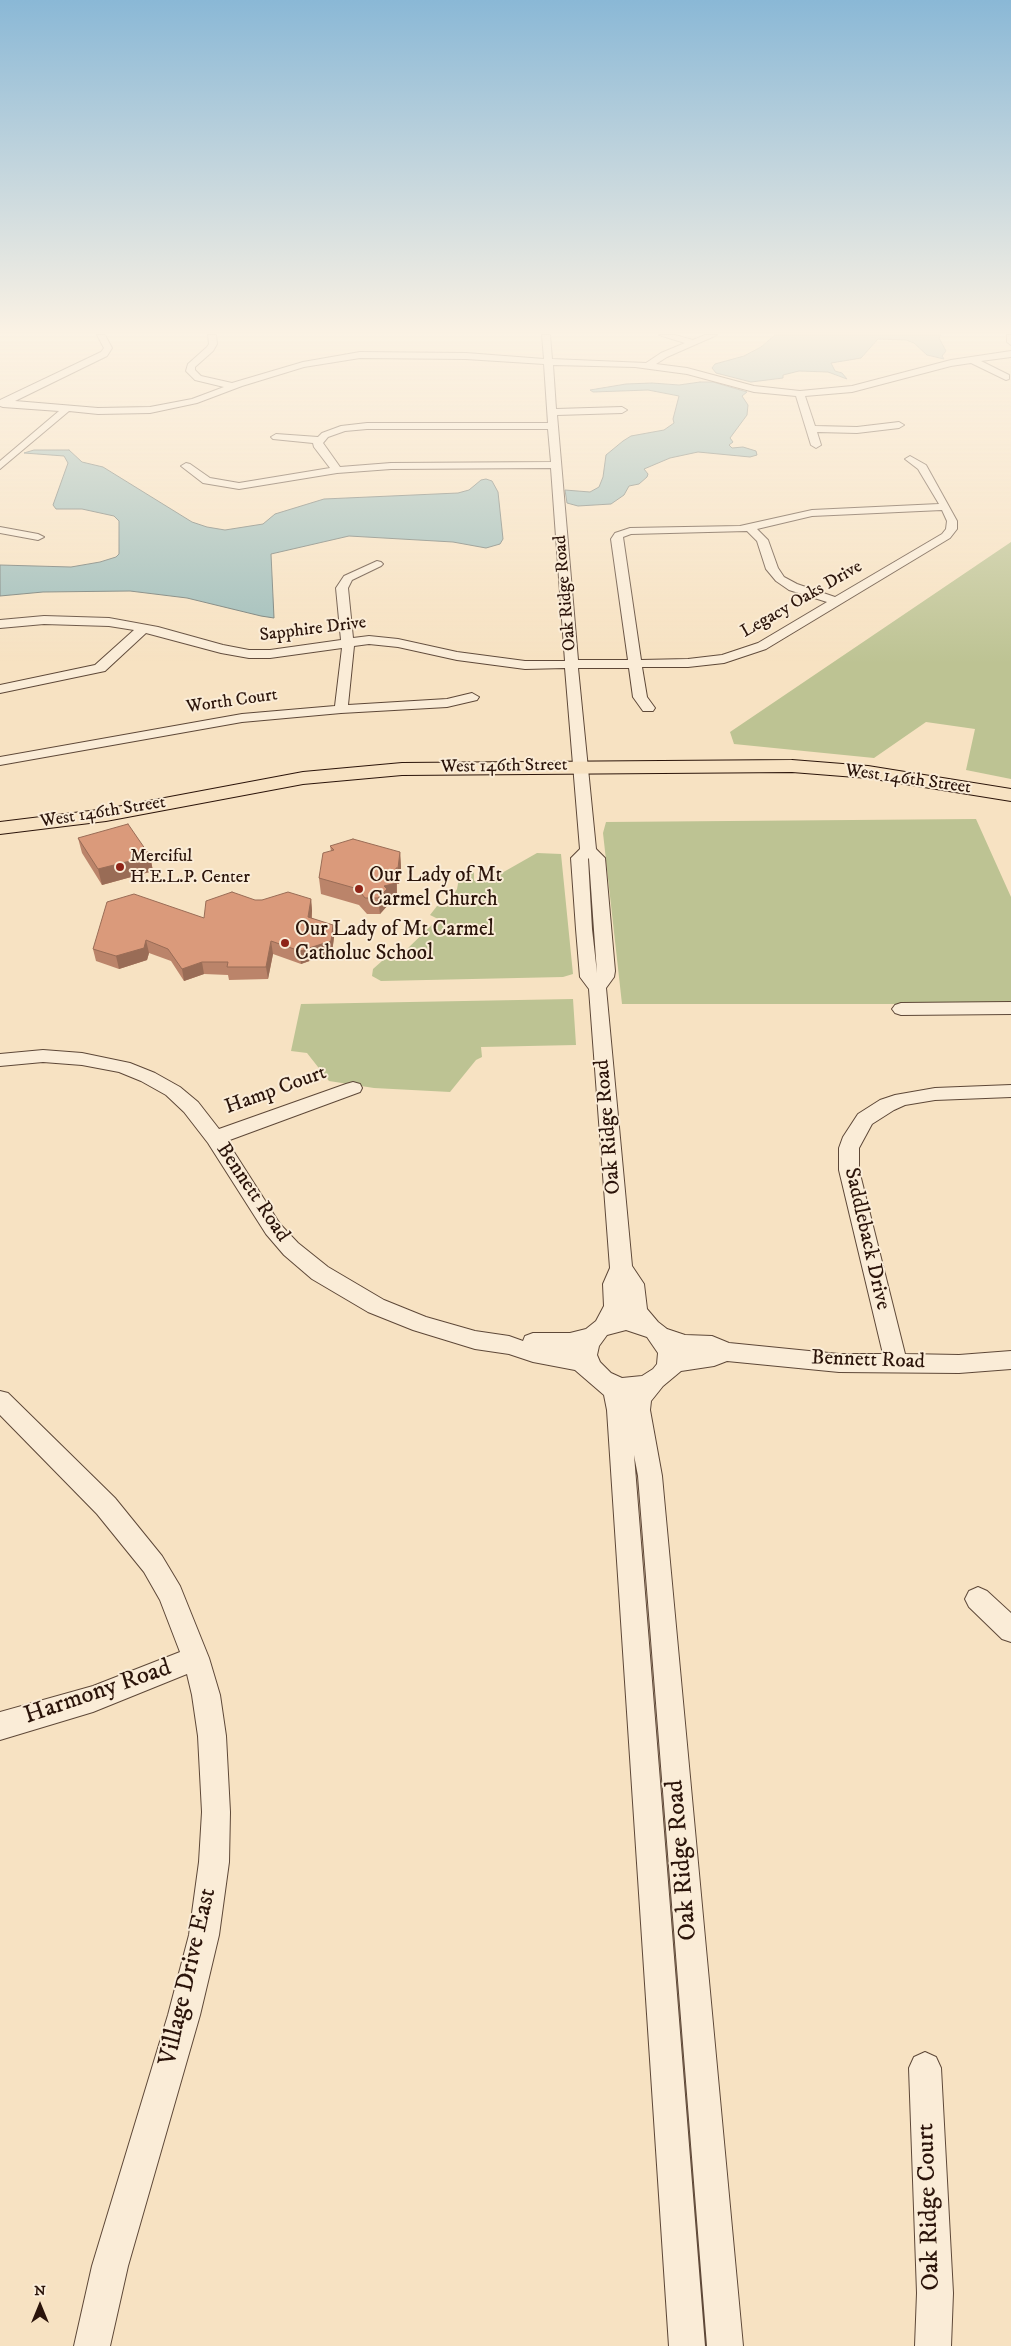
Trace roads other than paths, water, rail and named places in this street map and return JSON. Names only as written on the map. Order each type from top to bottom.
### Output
[{"type":"main road","name":"West 146th Street","points":[[0,828],[86,818],[270,784],[350,772],[418,768],[752,756],[808,758],[880,765],[1011,786]]},
{"type":"main road","name":"West 146th Street","points":[[0,818],[83,808],[345,763],[420,759],[811,767],[875,773],[1011,795]]},
{"type":"street","points":[[0,466],[25,444]]},
{"type":"street","points":[[319,444],[337,470]]},
{"type":"street","name":"Oak Ridge Road","points":[[554,444],[588,850],[578,858],[588,971],[589,977],[598,987],[621,1268],[614,1284],[615,1307],[598,1332]]},
{"type":"street","name":"Legacy Oaks Drive","points":[[572,665],[706,662],[739,655],[762,646],[946,536],[952,529],[952,521],[922,467],[910,459]]},
{"type":"street","points":[[186,466],[207,481],[232,486],[258,484],[337,470],[405,465],[556,465]]},
{"type":"street","points":[[648,708],[640,697],[616,539],[622,534],[640,531],[717,531],[749,527],[812,513],[945,507]]},
{"type":"street","points":[[749,527],[762,540],[772,569],[780,579],[793,587],[836,601]]},
{"type":"street","points":[[0,530],[38,537]]},
{"type":"street","points":[[341,709],[348,641],[342,588],[348,578],[377,564]]},
{"type":"street","name":"Sapphire Drive","points":[[0,624],[44,620],[85,621],[144,628],[248,654],[270,654],[348,641],[381,640],[457,656],[525,664],[572,665]]},
{"type":"street","points":[[0,689],[74,676],[100,668],[118,654],[144,628]]},
{"type":"street","name":"Worth Court","points":[[0,760],[242,718],[341,709],[447,703],[472,697]]},
{"type":"street","points":[[901,1009],[1011,1008]]},
{"type":"street","name":"Bennett Road","points":[[0,1060],[28,1057],[69,1057],[109,1063],[136,1071],[179,1096],[191,1107],[215,1138],[273,1230],[291,1249],[320,1274],[363,1299],[397,1315],[475,1340],[509,1345],[533,1353],[577,1362],[599,1376]]},
{"type":"street","name":"Hamp Court","points":[[215,1138],[353,1088]]},
{"type":"street","name":"Saddleback Drive","points":[[896,1363],[849,1170],[848,1148],[865,1119],[887,1105],[902,1099],[935,1094],[1011,1091]]},
{"type":"street","name":"Oak Ridge Road","points":[[621,1268],[633,1284],[636,1311],[654,1331]]},
{"type":"street","points":[[626,1322],[654,1331],[669,1353],[660,1375],[648,1384],[621,1387],[599,1376],[586,1355],[598,1332],[626,1322]]},
{"type":"street","name":"Bennett Road","points":[[654,1331],[685,1344],[712,1345],[725,1352],[839,1363],[959,1364],[1011,1360]]},
{"type":"street","name":"Bennett Road","points":[[509,1345],[570,1342],[598,1332]]},
{"type":"street","name":"Bennett Road","points":[[660,1375],[675,1363],[714,1357],[725,1352]]},
{"type":"street","name":"Oak Ridge Road","points":[[660,1375],[640,1398],[638,1410],[650,1476],[725,2346]]},
{"type":"street","name":"Oak Ridge Road","points":[[599,1376],[614,1391],[619,1410],[686,2346]]},
{"type":"street","name":"Village Drive East","points":[[0,1400],[106,1506],[153,1564],[171,1594],[196,1658],[206,1695],[212,1736],[216,1812],[214,1862],[204,1935],[184,2015],[110,2266],[92,2346]]},
{"type":"street","points":[[978,1599],[1011,1630]]},
{"type":"street","name":"Harmony Road","points":[[0,1726],[93,1699],[196,1658]]},
{"type":"street","name":"Oak Ridge Court","points":[[925,2068],[935,2293],[933,2346]]},
{"type":"water","points":[[619,444],[730,444],[732,448],[743,447],[756,451],[757,455],[750,457],[698,452],[670,458],[644,469],[648,474],[647,477],[639,484],[629,486],[624,495],[611,504],[578,506],[567,503],[565,490],[590,492],[599,487],[603,477],[606,455]]},
{"type":"water","points":[[34,450],[69,450],[82,462],[103,467],[192,522],[225,530],[263,524],[275,514],[324,499],[458,493],[469,490],[481,480],[486,479],[492,481],[498,492],[503,539],[500,544],[486,548],[453,542],[349,536],[271,554],[274,618],[187,598],[130,591],[43,592],[0,596],[0,565],[71,567],[100,562],[116,557],[119,554],[119,521],[114,516],[82,509],[56,509],[53,505],[68,463],[64,456],[24,453]]},
{"type":"place","name":"Merciful H.E.L.P. Center","points":[[120,867]]},
{"type":"place","name":"Our Lady of Mt Carmel Church","points":[[359,889]]},
{"type":"place","name":"Our Lady of Mt Carmel Catholuc School","points":[[285,943]]}]
